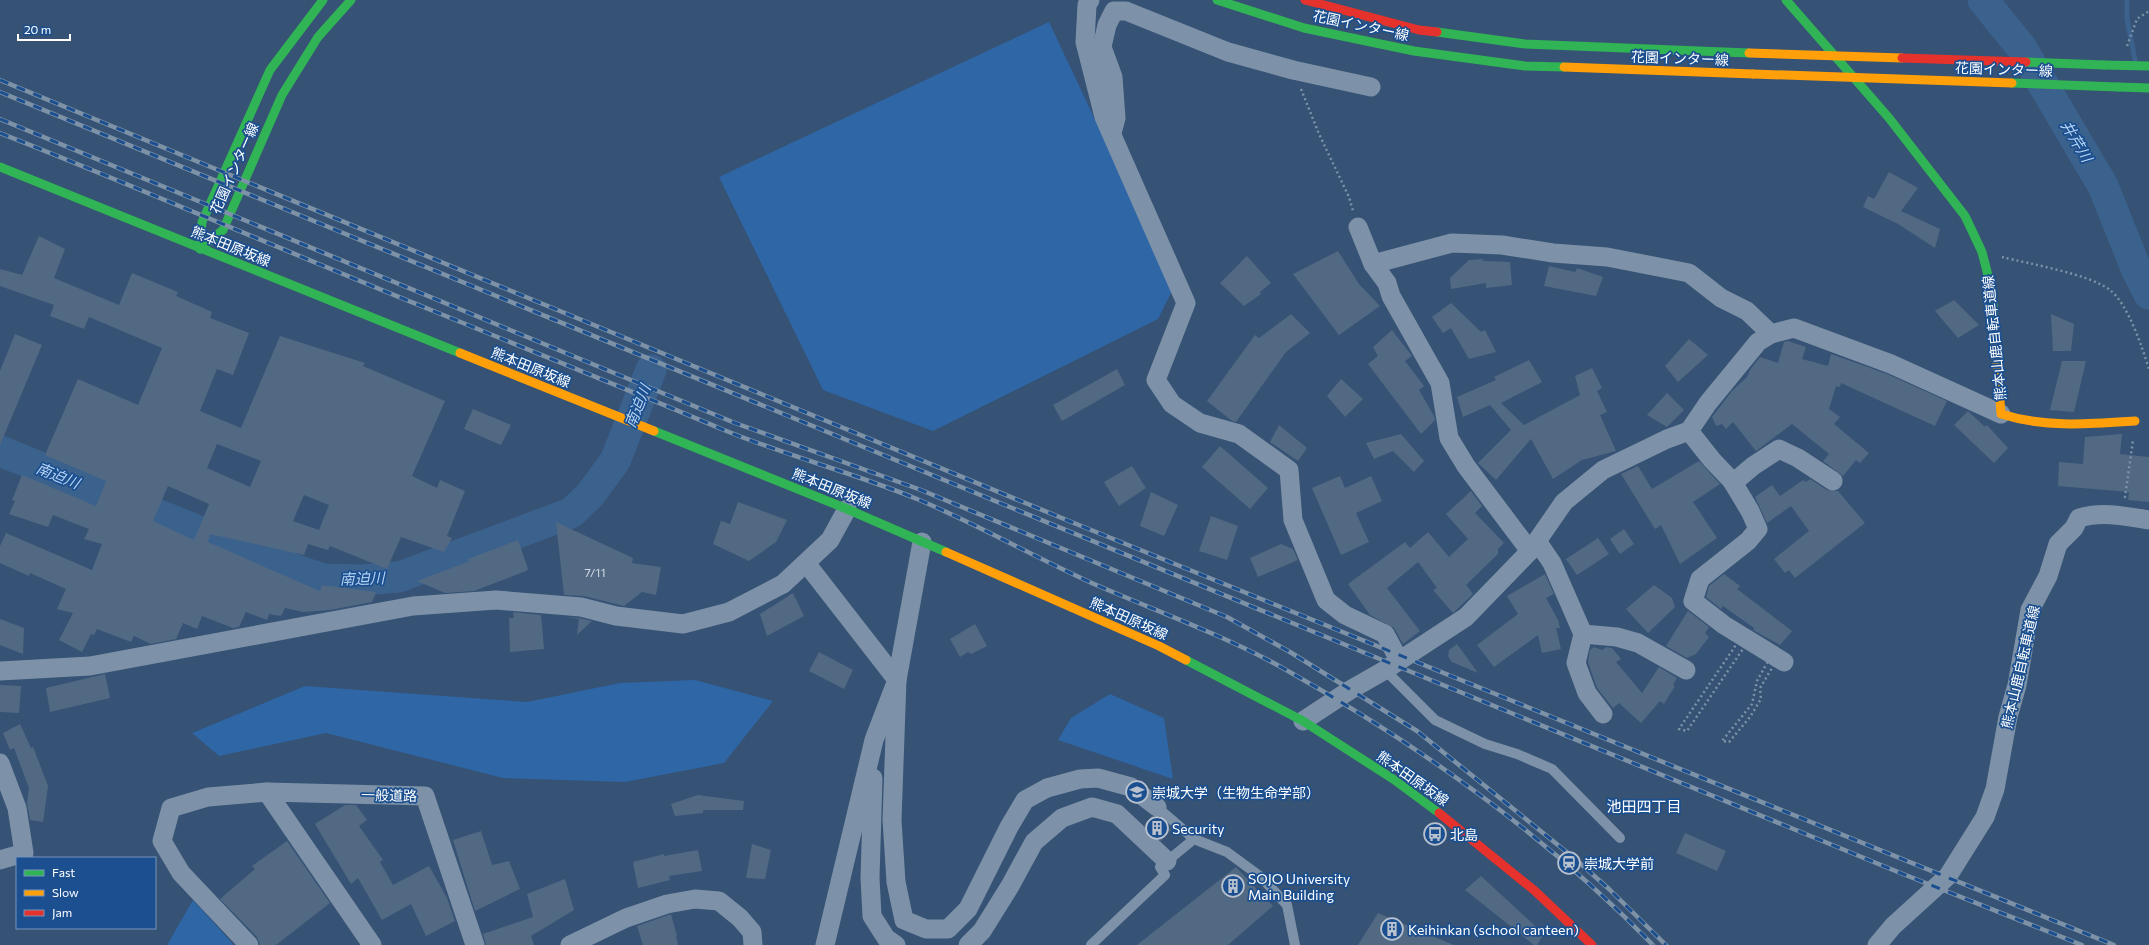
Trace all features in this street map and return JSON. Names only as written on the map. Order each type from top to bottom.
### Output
[{"type":"main road","name":"花園インター線","points":[[200,249],[202,222],[270,70],[323,0]]},
{"type":"main road","name":"花園インター線","points":[[200,249],[223,230],[282,95],[318,37],[351,0]]},
{"type":"main road","name":"花園インター線","points":[[1217,0],[1304,28],[1414,51],[1525,66],[2149,88]]},
{"type":"main road","name":"花園インター線","points":[[1305,0],[1418,30],[1525,44],[2149,66]]},
{"type":"main road","name":"熊本山鹿自転車道線","points":[[1786,0],[1889,118],[1946,189],[1965,216],[1982,252],[1992,291],[2001,414],[2018,420],[2052,425],[2142,420]]},
{"type":"main road","name":"熊本田原坂線","points":[[0,167],[847,510],[1159,646],[1303,721],[1393,779],[1462,830],[1535,891],[1592,945]]},
{"type":"street","points":[[1090,0],[1087,5],[1085,42],[1104,117],[1186,303],[1156,380],[1172,404],[1200,424],[1238,434],[1289,470],[1293,520],[1326,600],[1345,615],[1384,634],[1392,665]]},
{"type":"street","points":[[1112,135],[1116,118],[1113,77],[1102,47],[1107,25],[1114,11],[1126,11],[1228,52],[1293,70],[1371,87]]},
{"type":"street","points":[[1358,227],[1372,264],[1387,283],[1391,296],[1440,383],[1449,438],[1466,466],[1534,546],[1552,563],[1583,634],[1576,663],[1587,693],[1603,714]]},
{"type":"street","points":[[1372,264],[1452,243],[1502,244],[1552,253],[1607,257],[1688,273],[1721,298],[1747,311],[1771,334]]},
{"type":"street","points":[[1303,721],[1466,617],[1534,546],[1564,502],[1603,470],[1667,439],[1689,432],[1708,403],[1758,342],[1771,334],[1794,328],[1891,364],[2001,414]]},
{"type":"street","points":[[1689,432],[1734,483],[1758,529],[1748,541],[1700,579],[1693,601],[1746,638],[1778,658]]},
{"type":"street","points":[[1734,483],[1753,466],[1779,449],[1833,481]]},
{"type":"street","points":[[0,671],[90,666],[413,606],[504,601],[581,607],[616,616],[683,624],[729,612],[783,584],[830,540],[847,510]]},
{"type":"street","name":"熊本山鹿自転車道線","points":[[1877,945],[1893,926],[1948,876],[1985,817],[1994,789],[2008,717],[2017,685],[2030,610],[2048,576],[2058,544],[2074,528],[2079,518],[2089,515],[2116,515],[2149,520]]},
{"type":"street","points":[[922,542],[897,680],[892,820],[896,882],[904,920],[926,929],[948,929],[968,909],[1009,827],[1025,800],[1048,788],[1080,779],[1098,778],[1131,787],[1157,807]]},
{"type":"street","points":[[806,563],[897,680]]},
{"type":"street","points":[[1583,634],[1617,637],[1638,643],[1686,670]]},
{"type":"street","points":[[825,945],[874,740],[897,680]]},
{"type":"street","points":[[874,740],[870,878],[872,916],[886,938],[896,945]]},
{"type":"street","points":[[0,763],[17,808],[24,853],[0,860]]},
{"type":"street","points":[[267,792],[372,945]]},
{"type":"street","name":"一般道路","points":[[249,945],[181,873],[162,841],[171,808],[208,797],[267,792],[425,796],[475,945]]},
{"type":"street","points":[[968,945],[982,931],[1010,886],[1034,842],[1062,818],[1092,807],[1117,814],[1167,861]]},
{"type":"street","points":[[570,945],[626,918],[668,904],[695,899],[719,901],[740,918],[752,932],[753,945]]},
{"type":"lane","points":[[1392,665],[1435,720],[1485,744],[1517,754],[1552,769],[1620,838]]},
{"type":"lane","points":[[1157,807],[1194,839],[1227,852],[1261,877],[1287,905],[1295,945]]},
{"type":"lane","points":[[1091,945],[1165,875],[1160,867],[1194,839]]},
{"type":"path","points":[[2122,66],[2137,19],[2149,11]]},
{"type":"path","points":[[1293,70],[1319,134],[1349,197],[1358,227]]},
{"type":"path","points":[[1982,252],[2094,280],[2111,291],[2136,331],[2149,369]]},
{"type":"path","points":[[2118,496],[2125,497],[2142,420]]},
{"type":"path","points":[[1746,638],[1687,731],[1679,729],[1746,638]]},
{"type":"path","points":[[1778,658],[1760,688],[1760,699],[1750,717],[1729,742],[1722,741],[1752,704],[1757,681],[1778,658]]},
{"type":"shaded area","points":[[1049,22],[1174,287],[1158,319],[933,431],[823,390],[719,177]]},
{"type":"shaded area","points":[[695,680],[773,701],[724,763],[625,782],[503,778],[326,733],[219,756],[192,733],[305,686],[527,702],[620,683]]},
{"type":"shaded area","points":[[1110,694],[1164,718],[1173,779],[1058,740],[1071,718]]},
{"type":"shaded area","points":[[193,900],[232,943],[233,945],[167,945]]},
{"type":"building","points":[[1889,172],[1918,188],[1901,211],[1940,229],[1935,248],[1898,224],[1863,207],[1868,196],[1874,199]]},
{"type":"building","points":[[39,236],[65,249],[54,278],[119,305],[132,273],[178,292],[176,296],[212,312],[210,318],[249,333],[233,375],[217,369],[200,411],[241,428],[280,336],[365,363],[363,366],[445,401],[412,476],[437,488],[440,480],[465,491],[447,536],[452,538],[444,552],[401,537],[387,569],[330,546],[328,550],[308,544],[304,555],[210,534],[208,542],[320,591],[322,585],[376,592],[372,602],[330,610],[303,612],[285,608],[281,616],[269,614],[267,620],[246,612],[239,627],[233,628],[202,616],[197,629],[183,623],[176,639],[151,644],[134,636],[131,642],[97,629],[94,635],[91,634],[82,652],[59,640],[73,613],[57,609],[66,589],[30,573],[29,576],[0,563],[0,546],[6,533],[92,570],[102,544],[84,539],[89,529],[53,515],[48,527],[9,514],[15,501],[12,500],[22,475],[96,506],[106,481],[45,455],[78,379],[138,405],[162,348],[89,317],[84,329],[50,316],[54,305],[0,286],[0,269],[22,275]],"holes":[[[217,444],[261,461],[250,487],[207,468]],[[168,486],[209,504],[194,540],[153,521]],[[304,495],[329,505],[319,530],[293,521]]]},
{"type":"building","points":[[1338,251],[1359,284],[1380,306],[1339,335],[1293,274]]},
{"type":"building","points":[[1247,256],[1271,283],[1260,292],[1261,294],[1244,306],[1220,283]]},
{"type":"building","points":[[1483,259],[1483,261],[1510,262],[1512,285],[1486,288],[1486,283],[1451,289],[1450,278],[1469,260]]},
{"type":"building","points":[[1549,266],[1575,272],[1577,268],[1603,277],[1596,296],[1544,286]]},
{"type":"building","points":[[1954,300],[1979,325],[1958,338],[1935,311]]},
{"type":"building","points":[[1451,303],[1481,332],[1485,330],[1496,352],[1469,359],[1451,328],[1443,333],[1432,317]]},
{"type":"building","points":[[1291,314],[1310,333],[1286,352],[1236,422],[1232,421],[1207,401],[1255,335],[1259,338]]},
{"type":"building","points":[[2051,314],[2074,324],[2071,351],[2053,351]]},
{"type":"building","points":[[1392,330],[1412,356],[1405,361],[1424,386],[1419,390],[1434,416],[1435,420],[1421,434],[1368,364],[1378,356],[1373,347]]},
{"type":"building","points":[[15,334],[42,345],[0,445],[0,371]]},
{"type":"building","points":[[1689,339],[1708,355],[1678,382],[1665,366]]},
{"type":"building","points":[[1788,341],[1806,347],[1802,359],[1828,366],[1831,354],[1887,374],[1947,401],[1935,426],[1841,383],[1840,387],[1836,386],[1829,409],[1840,417],[1834,424],[1869,453],[1860,463],[1856,460],[1843,476],[1823,461],[1829,454],[1792,424],[1756,451],[1733,422],[1726,429],[1722,424],[1716,426],[1712,417],[1732,391],[1747,377],[1750,370],[1760,357],[1778,363],[1784,342]]},
{"type":"building","points":[[1529,360],[1542,382],[1501,403],[1524,425],[1580,395],[1575,376],[1592,368],[1602,388],[1597,391],[1607,412],[1600,415],[1616,451],[1582,460],[1553,479],[1531,439],[1496,480],[1478,463],[1511,430],[1490,405],[1463,417],[1457,397],[1496,380],[1494,377]]},
{"type":"building","points":[[2062,361],[2086,361],[2074,412],[2050,410]]},
{"type":"building","points":[[1117,369],[1125,385],[1062,421],[1053,405]]},
{"type":"building","points":[[1341,379],[1363,399],[1345,417],[1327,396]]},
{"type":"building","points":[[1667,393],[1684,410],[1667,427],[1647,415]]},
{"type":"building","points":[[473,409],[511,425],[501,445],[464,429]]},
{"type":"building","points":[[1968,411],[1985,427],[1987,425],[2008,448],[1994,463],[1954,425]]},
{"type":"building","points":[[1279,425],[1307,448],[1298,461],[1270,442]]},
{"type":"building","points":[[1401,434],[1424,461],[1414,472],[1393,451],[1374,459],[1366,443]]},
{"type":"building","points":[[2122,434],[2120,454],[2149,457],[2149,502],[2128,500],[2129,492],[2058,486],[2059,462],[2083,464],[2085,437]]},
{"type":"building","points":[[1220,446],[1268,488],[1250,509],[1202,467]]},
{"type":"building","points":[[1699,461],[1720,484],[1693,502],[1717,538],[1680,564],[1661,525],[1655,529],[1621,474],[1638,466],[1652,489]]},
{"type":"building","points":[[1132,466],[1146,488],[1119,506],[1104,482]]},
{"type":"building","points":[[1340,476],[1345,488],[1371,476],[1382,501],[1356,513],[1369,542],[1341,555],[1312,488]]},
{"type":"building","points":[[1810,479],[1827,490],[1838,491],[1865,523],[1795,578],[1789,570],[1785,573],[1774,559],[1809,531],[1791,506],[1767,523],[1755,497],[1772,485],[1780,496],[1803,480],[1806,482]]},
{"type":"building","points":[[1471,491],[1482,506],[1475,513],[1504,543],[1498,549],[1498,554],[1466,585],[1473,594],[1453,613],[1433,590],[1437,588],[1418,562],[1387,588],[1420,631],[1403,644],[1394,628],[1370,615],[1348,584],[1405,542],[1410,548],[1428,532],[1449,557],[1468,539],[1446,514]]},
{"type":"building","points":[[1151,492],[1178,505],[1164,536],[1140,526]]},
{"type":"building","points":[[738,502],[787,520],[776,542],[749,561],[713,544],[721,521],[730,524]]},
{"type":"building","points":[[1211,516],[1238,526],[1227,560],[1199,551]]},
{"type":"building","points":[[556,522],[633,558],[632,563],[661,567],[656,595],[642,592],[624,606],[584,596],[564,595]]},
{"type":"building","points":[[1624,529],[1634,544],[1620,554],[1610,539]]},
{"type":"building","points":[[1598,538],[1609,554],[1577,575],[1566,559]]},
{"type":"building","points":[[518,540],[528,569],[526,571],[474,591],[445,593],[417,581],[470,561],[466,560]]},
{"type":"building","points":[[1281,544],[1293,549],[1298,560],[1258,577],[1250,558]]},
{"type":"building","points":[[1545,574],[1554,594],[1546,598],[1558,620],[1560,628],[1556,628],[1561,649],[1542,653],[1538,635],[1494,667],[1477,645],[1518,614],[1507,596]]},
{"type":"building","points":[[1724,574],[1740,586],[1737,589],[1792,631],[1780,645],[1753,630],[1754,628],[1723,606],[1721,609],[1706,597],[1709,586]]},
{"type":"building","points":[[1654,585],[1672,598],[1675,607],[1648,633],[1626,609]]},
{"type":"building","points":[[793,593],[804,616],[767,636],[760,614]]},
{"type":"building","points":[[1688,611],[1709,627],[1705,633],[1709,637],[1696,654],[1687,658],[1666,646]]},
{"type":"building","points":[[513,612],[541,615],[544,649],[510,652],[509,618],[514,618]]},
{"type":"building","points":[[566,617],[579,618],[592,621],[577,635],[579,619]]},
{"type":"building","points":[[0,619],[24,628],[23,654],[0,645]]},
{"type":"building","points":[[975,624],[987,646],[971,654],[968,652],[960,657],[950,639]]},
{"type":"building","points":[[1457,644],[1478,673],[1452,662],[1448,656],[1449,650]]},
{"type":"building","points":[[1594,647],[1602,650],[1606,647],[1612,648],[1621,659],[1616,662],[1642,693],[1659,667],[1677,678],[1673,685],[1675,686],[1664,704],[1660,701],[1641,723],[1619,703],[1613,708],[1597,688],[1588,662],[1590,650]]},
{"type":"building","points":[[819,652],[853,670],[844,689],[809,671]]},
{"type":"building","points":[[105,674],[110,698],[50,712],[46,688]]},
{"type":"building","points":[[0,685],[21,686],[19,713],[0,712]]},
{"type":"building","points":[[20,724],[31,748],[33,747],[48,786],[43,822],[30,820],[27,803],[29,788],[14,748],[10,750],[3,733]]},
{"type":"building","points":[[698,795],[744,801],[743,810],[703,810],[703,813],[675,816],[671,804]]},
{"type":"building","points":[[345,805],[356,805],[367,820],[359,826],[383,860],[380,862],[393,885],[429,866],[447,898],[455,921],[426,936],[411,904],[382,920],[358,878],[351,884],[315,824]]},
{"type":"building","name":"Security","points":[[1152,816],[1157,818],[1171,830],[1161,841],[1144,825]]},
{"type":"building","points":[[481,831],[492,865],[509,861],[520,889],[475,911],[453,840]]},
{"type":"building","points":[[1685,833],[1726,851],[1717,871],[1676,853]]},
{"type":"building","points":[[287,841],[330,903],[276,945],[260,945],[257,937],[220,899],[255,869],[252,866]]},
{"type":"building","points":[[752,844],[771,850],[765,879],[746,878]]},
{"type":"building","points":[[698,850],[702,871],[669,876],[670,880],[638,888],[633,862],[664,854],[664,856]]},
{"type":"building","name":"SOJO University Main Building","points":[[1236,867],[1273,906],[1228,945],[1137,945]]},
{"type":"building","points":[[1481,876],[1544,934],[1537,945],[1534,945],[1465,890]]},
{"type":"building","points":[[565,879],[574,910],[531,936],[534,945],[486,945],[483,934],[533,917],[527,894]]},
{"type":"building","name":"Keihinkan (school canteen)","points":[[1378,913],[1454,945],[1358,945]]},
{"type":"building","points":[[671,914],[678,945],[643,945],[637,926]]},
{"type":"waterway","name":"井芹川","points":[[1983,0],[2021,47],[2103,186],[2137,271],[2149,294]]},
{"type":"waterway","points":[[2127,0],[2127,19],[2135,60]]},
{"type":"waterway","name":"南迫川","points":[[0,451],[296,570],[324,579],[362,580],[399,577],[571,513],[590,495],[615,461],[651,370]]},
{"type":"railway","points":[[0,80],[1069,521],[2114,945]]},
{"type":"railway","points":[[0,92],[1898,872],[2082,945]]},
{"type":"railway","points":[[0,119],[735,423],[921,490],[1227,617],[1290,652],[1417,731],[1574,858],[1609,889],[1666,945]]},
{"type":"railway","points":[[0,133],[724,430],[917,499],[962,519],[1094,584],[1212,633],[1258,655],[1331,696],[1381,727],[1430,759],[1477,793],[1568,865],[1612,904],[1653,945]]},
{"type":"traffic: fast","points":[[200,249],[202,222],[270,70],[323,0]]},
{"type":"traffic: fast","points":[[200,249],[223,230],[282,95],[318,37],[351,0]]},
{"type":"traffic: fast","points":[[1217,0],[1304,28],[1414,51],[1525,66],[1564,67]]},
{"type":"traffic: fast","points":[[1786,0],[1889,118],[1965,216],[1982,252],[1992,291],[1995,338]]},
{"type":"traffic: fast","points":[[1437,32],[1525,44],[1749,53]]},
{"type":"traffic: fast","points":[[2026,62],[2104,65]]},
{"type":"traffic: fast","points":[[2104,65],[2149,66]]},
{"type":"traffic: fast","points":[[2012,83],[2118,87]]},
{"type":"traffic: fast","points":[[2118,87],[2149,88]]},
{"type":"traffic: fast","points":[[0,167],[460,353]]},
{"type":"traffic: fast","points":[[654,431],[847,509],[946,552]]},
{"type":"traffic: fast","points":[[1186,660],[1303,721],[1393,779],[1439,813]]},
{"type":"traffic: slow","points":[[1749,53],[1902,58]]},
{"type":"traffic: slow","points":[[1564,67],[1753,74]]},
{"type":"traffic: slow","points":[[1753,74],[2012,83]]},
{"type":"traffic: slow","points":[[1995,338],[2001,414],[2034,421],[2067,424],[2135,421]]},
{"type":"traffic: slow","points":[[460,353],[654,431]]},
{"type":"traffic: slow","points":[[946,552],[1159,646],[1186,660]]},
{"type":"traffic: jam","points":[[1305,0],[1419,30],[1437,32]]},
{"type":"traffic: jam","points":[[1902,58],[2026,62]]},
{"type":"traffic: jam","points":[[1439,813],[1535,891],[1592,945]]},
{"type":"place","name":"崇城大学（生物生命学部）","points":[[1137,792]]},
{"type":"place","name":"Security","points":[[1157,828]]},
{"type":"place","name":"北島","points":[[1435,834]]},
{"type":"place","name":"崇城大学前","points":[[1569,863]]},
{"type":"place","name":"SOJO University Main Building","points":[[1233,886]]},
{"type":"place","name":"Keihinkan (school canteen)","points":[[1392,929]]},
{"type":"district","name":"池田四丁目","points":[[1644,806]]}]
